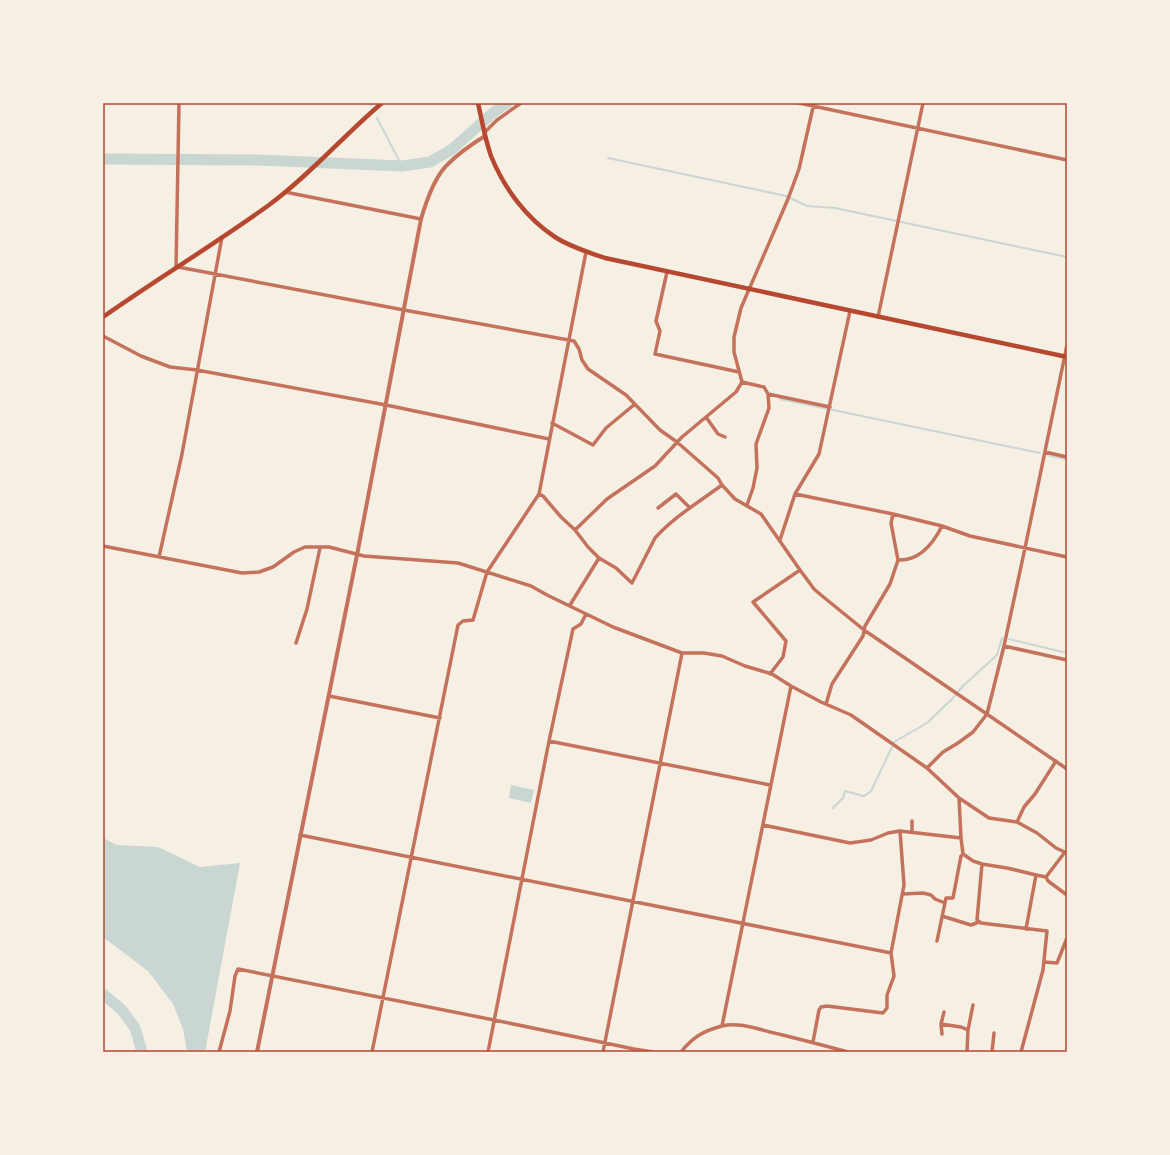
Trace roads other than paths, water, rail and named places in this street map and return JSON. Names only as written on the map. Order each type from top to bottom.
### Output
[{"type":"main road","points":[[103,317],[269,205],[324,158],[362,120],[382,103]]},
{"type":"main road","points":[[478,103],[491,156],[502,179],[515,200],[533,220],[555,237],[575,248],[605,258],[668,272],[1066,357]]},
{"type":"street","points":[[179,103],[177,268],[574,341],[579,349],[582,360],[588,369],[626,395],[660,430],[677,442],[718,478],[722,485],[735,499],[761,514],[814,589],[864,630],[1067,768]]},
{"type":"street","points":[[257,1052],[357,555],[421,219],[432,188],[447,165],[485,133],[497,120],[521,103]]},
{"type":"street","points":[[799,103],[814,104],[1067,160]]},
{"type":"street","points":[[878,317],[922,103]]},
{"type":"street","points":[[575,530],[607,499],[655,466],[682,437],[736,392],[742,382],[734,352],[734,337],[742,308],[788,199],[799,169],[814,104]]},
{"type":"street","points":[[285,192],[421,219]]},
{"type":"street","points":[[159,557],[182,454],[222,237]]},
{"type":"street","points":[[372,1052],[458,625],[463,621],[473,620],[487,572],[539,494],[586,252]]},
{"type":"street","points":[[668,272],[656,321],[660,331],[655,354],[740,372]]},
{"type":"street","points":[[780,540],[795,494],[819,454],[850,311]]},
{"type":"street","points":[[103,336],[141,356],[170,367],[197,370],[386,405],[549,439]]},
{"type":"street","points":[[927,768],[943,752],[973,732],[987,714],[1004,646],[1066,357],[1067,345]]},
{"type":"street","points":[[742,382],[764,387],[768,394],[769,408],[756,444],[758,468],[747,505]]},
{"type":"street","points":[[768,394],[830,407]]},
{"type":"street","points":[[552,422],[593,445],[606,428],[635,404]]},
{"type":"street","points":[[706,417],[718,434],[725,437]]},
{"type":"street","points":[[1045,452],[1067,457]]},
{"type":"street","points":[[539,494],[543,496],[561,517],[575,530],[598,558],[616,568],[632,583],[655,538],[676,518],[722,485]]},
{"type":"street","points":[[658,508],[676,494],[690,508]]},
{"type":"street","points":[[795,494],[893,514],[942,526],[970,536],[1067,557]]},
{"type":"street","points":[[826,704],[832,684],[863,636],[865,626],[890,584],[898,560],[891,523],[893,514]]},
{"type":"street","points":[[898,560],[912,559],[916,557],[931,544],[942,526]]},
{"type":"street","points":[[103,546],[242,573],[259,572],[273,567],[294,552],[305,547],[329,547],[357,555],[394,560],[458,563],[531,586],[613,627],[682,653],[704,653],[722,656],[745,666],[770,674],[826,704],[851,715],[927,768],[959,798],[989,818],[1017,822],[1038,833],[1056,848],[1066,853],[1046,878]]},
{"type":"street","points":[[296,643],[308,609],[320,548]]},
{"type":"street","points":[[570,605],[598,558]]},
{"type":"street","points":[[770,674],[783,657],[786,641],[753,602],[800,570]]},
{"type":"street","points":[[488,1052],[549,741],[573,629],[581,624],[586,614]]},
{"type":"street","points":[[1004,646],[1067,660]]},
{"type":"street","points":[[603,1052],[682,653]]},
{"type":"street","points":[[722,1026],[791,686]]},
{"type":"street","points":[[329,696],[440,718]]},
{"type":"street","points":[[549,741],[770,785]]},
{"type":"street","points":[[1017,822],[1024,808],[1035,794],[1056,761]]},
{"type":"street","points":[[937,941],[946,898],[953,898],[961,856],[963,854],[959,798]]},
{"type":"street","points":[[912,821],[912,831]]},
{"type":"street","points":[[763,825],[850,843],[871,840],[888,833],[900,831],[912,831],[961,838]]},
{"type":"street","points":[[813,1042],[819,1010],[821,1007],[827,1006],[883,1012],[886,1008],[887,995],[894,976],[891,953],[904,885],[900,831]]},
{"type":"street","points":[[300,835],[743,925],[891,953]]},
{"type":"street","points":[[963,854],[973,861],[982,864],[1007,868],[1046,878],[1067,895]]},
{"type":"street","points":[[979,922],[977,920],[982,864]]},
{"type":"street","points":[[1026,929],[1036,875]]},
{"type":"street","points":[[903,894],[923,893],[931,895],[935,900],[945,903]]},
{"type":"street","points":[[942,916],[971,925],[979,922],[1047,931],[1041,981],[1021,1052]]},
{"type":"street","points":[[1044,962],[1057,964],[1067,940]]},
{"type":"street","points":[[219,1052],[230,1011],[238,969],[604,1042],[634,1051],[653,1052]]},
{"type":"street","points":[[967,1052],[968,1030],[973,1006]]},
{"type":"street","points":[[942,1034],[941,1024],[944,1012]]},
{"type":"street","points":[[941,1024],[961,1027],[968,1030]]},
{"type":"street","points":[[681,1052],[696,1036],[722,1026],[748,1026],[848,1052]]},
{"type":"street","points":[[992,1052],[994,1033]]},
{"type":"waterway","points":[[103,159],[258,160],[402,166],[430,162],[451,150],[494,112],[507,103]]},
{"type":"waterway","points":[[377,118],[402,166]]},
{"type":"waterway","points":[[608,158],[786,196],[807,206],[835,208],[1067,257]]},
{"type":"waterway","points":[[780,399],[1040,453]]},
{"type":"waterway","points":[[1050,456],[1067,459]]},
{"type":"waterway","points":[[894,742],[927,723],[952,699],[963,686],[997,655],[1002,638]]},
{"type":"waterway","points":[[1009,639],[1067,653]]},
{"type":"waterway","points":[[833,808],[843,798],[845,791],[863,796],[871,791],[892,747]]},
{"type":"waterway","points":[[103,994],[122,1010],[135,1028],[142,1052]]}]
